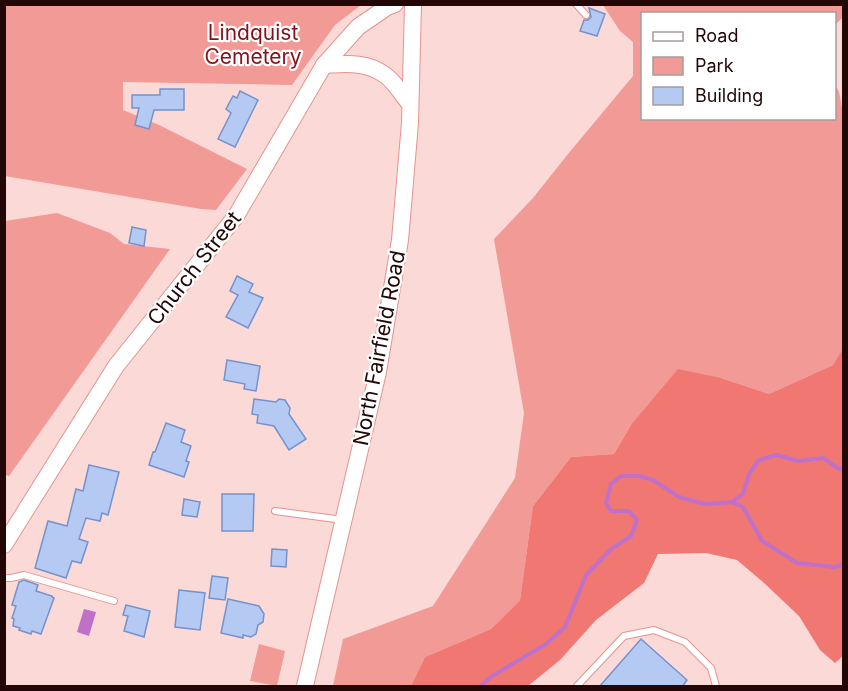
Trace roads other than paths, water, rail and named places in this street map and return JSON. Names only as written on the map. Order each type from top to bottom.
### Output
[{"type":"main road","name":"Church Street","points":[[4,545],[117,366],[236,216],[324,65],[358,27],[395,4]]},
{"type":"main road","name":"North Fairfield Road","points":[[305,686],[378,372],[400,240],[410,104],[413,4]]},
{"type":"main road","points":[[324,65],[364,65],[387,76],[410,104]]},
{"type":"lane","points":[[576,4],[586,15]]},
{"type":"lane","points":[[275,511],[344,520]]},
{"type":"lane","points":[[4,578],[24,575],[114,601]]},
{"type":"lane","points":[[577,687],[624,636],[654,630],[685,642],[711,668],[716,687]]},
{"type":"waterway","points":[[732,502],[743,494],[749,474],[759,460],[777,455],[798,461],[823,458],[839,469],[844,468]]},
{"type":"waterway","points":[[481,686],[492,676],[546,644],[565,627],[586,575],[611,549],[631,536],[637,520],[629,511],[611,511],[606,503],[611,484],[621,476],[639,476],[653,480],[679,497],[705,504],[732,502],[743,507],[762,541],[797,563],[834,567],[844,565]]},
{"type":"park label","name":"Lindquist Cemetery","points":[[253,44]]}]
